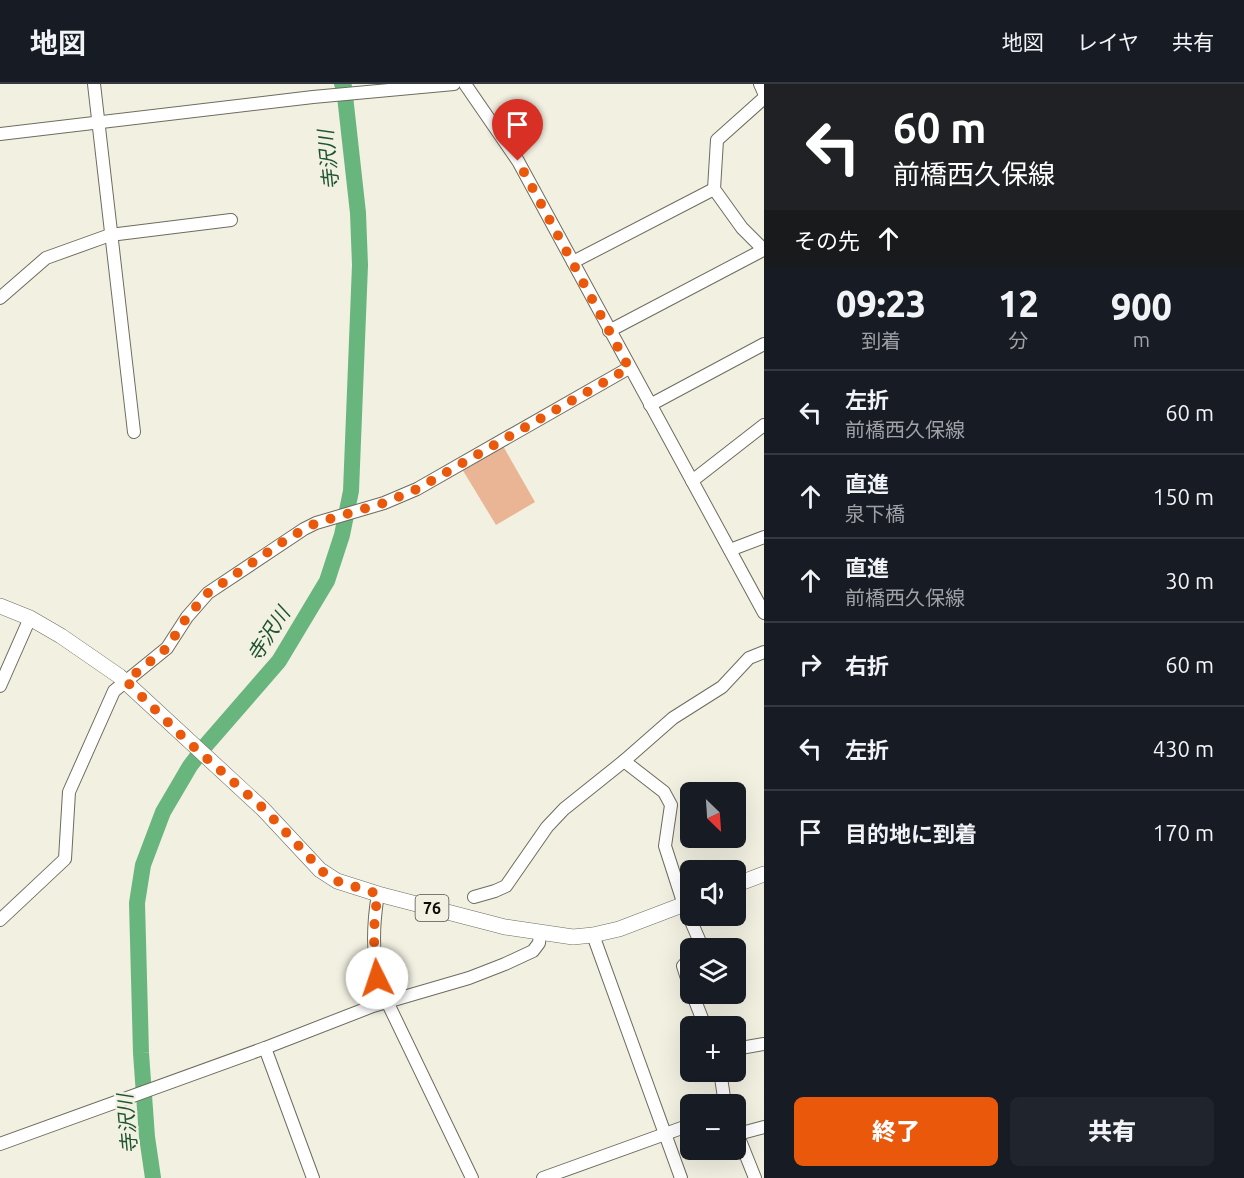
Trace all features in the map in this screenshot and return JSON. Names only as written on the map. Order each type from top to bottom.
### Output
[{"type":"main road","name":"76","points":[[0,606],[5,606],[30,618],[61,636],[126,681],[186,740],[264,809],[325,874],[337,881],[506,927],[573,937],[619,929],[680,906]]},
{"type":"main road","points":[[746,881],[764,874]]},
{"type":"street","points":[[94,84],[134,432]]},
{"type":"street","points":[[0,134],[318,96],[453,84]]},
{"type":"street","points":[[465,84],[518,161],[764,613]]},
{"type":"street","points":[[760,84],[764,93]]},
{"type":"street","points":[[609,331],[764,250],[742,228],[714,189],[717,140],[764,98]]},
{"type":"street","points":[[573,262],[714,189]]},
{"type":"street","points":[[0,298],[46,258],[111,235],[231,220]]},
{"type":"street","points":[[651,405],[764,344]]},
{"type":"street","points":[[0,920],[65,859],[69,792],[114,691],[167,648],[187,617],[208,593],[290,537],[316,523],[384,503],[417,489],[629,368]]},
{"type":"street","points":[[692,481],[764,425]]},
{"type":"street","points":[[730,550],[764,537]]},
{"type":"street","points":[[0,686],[30,618]]},
{"type":"street","points":[[474,897],[506,886],[558,814],[673,718],[722,687],[749,658],[764,652]]},
{"type":"street","points":[[624,761],[664,792],[671,805],[665,846],[680,885]]},
{"type":"street","points":[[378,894],[375,957],[377,978],[386,1002],[472,1178]]},
{"type":"street","points":[[0,1144],[386,1002],[469,978],[505,964],[533,951],[539,944],[540,933]]},
{"type":"street","points":[[593,935],[681,1178]]},
{"type":"street","points":[[746,1047],[764,1044]]},
{"type":"street","points":[[265,1048],[313,1178]]},
{"type":"street","points":[[746,1130],[764,1127]]},
{"type":"street","points":[[543,1178],[680,1129]]},
{"type":"street","points":[[746,1154],[755,1178]]},
{"type":"shaded area","points":[[503,446],[535,502],[496,525],[462,469]]},
{"type":"waterway","name":"寺沢川","points":[[153,1178],[147,1137],[141,1053],[137,903],[143,865],[163,812],[190,766],[279,661],[327,581],[342,535],[351,491],[360,265],[358,213],[342,84]]},
{"type":"route","points":[[377,978],[375,957],[378,894],[337,881],[325,874],[309,860],[264,809],[186,740],[126,681],[167,648],[187,617],[208,593],[290,537],[316,523],[384,503],[417,489],[629,368],[518,161]]}]
